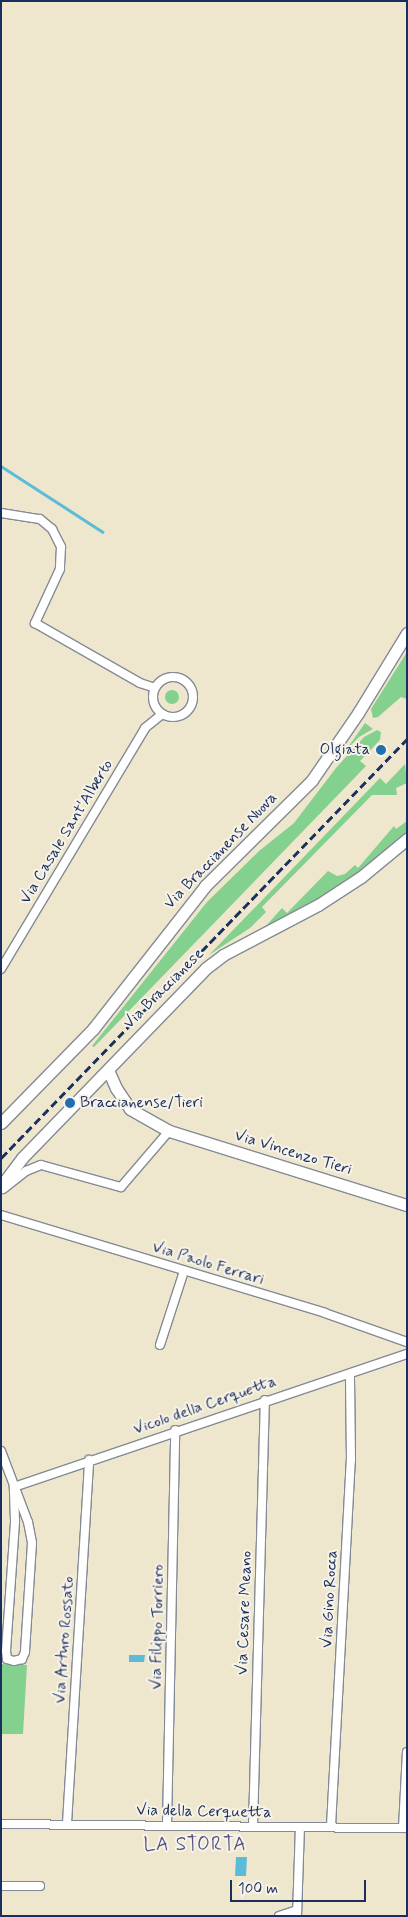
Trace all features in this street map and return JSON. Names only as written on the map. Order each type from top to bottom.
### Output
[{"type":"street","points":[[1,513],[40,519],[52,529],[60,544],[60,569],[35,623],[140,683],[155,688]]},
{"type":"street","name":"Via Braccianense Nuova","points":[[1,1123],[93,1029],[205,886],[312,780],[358,714],[407,632]]},
{"type":"street","points":[[178,677],[193,691],[192,705],[182,715],[162,714],[153,699],[155,688],[164,678],[178,677]]},
{"type":"street","name":"Via Casale Sant'Alberto","points":[[1,969],[145,728],[162,714]]},
{"type":"street","name":"Via Braccianese","points":[[1,1186],[22,1158],[206,968],[223,955],[318,905],[361,876],[407,839]]},
{"type":"street","name":"Via Vincenzo Tieri","points":[[108,1070],[116,1088],[130,1109],[169,1131],[407,1205]]},
{"type":"street","points":[[1,1190],[26,1171],[41,1165],[121,1187],[169,1131]]},
{"type":"street","name":"Via Paolo Ferrari","points":[[1,1215],[407,1342]]},
{"type":"street","points":[[160,1345],[184,1271]]},
{"type":"street","name":"Vicolo della Cerquetta","points":[[14,1486],[175,1430],[407,1354]]},
{"type":"street","name":"Via Gino Rocca","points":[[331,1826],[351,1460],[350,1374]]},
{"type":"street","name":"Via Cesare Meano","points":[[253,1826],[265,1400]]},
{"type":"street","name":"Via Filippo Torriero","points":[[167,1825],[175,1430]]},
{"type":"street","points":[[1,1451],[28,1522],[32,1548],[26,1652],[16,1661],[7,1659],[6,1651],[16,1516],[14,1486]]},
{"type":"street","name":"Via Arturo Rossato","points":[[67,1823],[90,1460]]},
{"type":"street","points":[[405,1828],[407,1752]]},
{"type":"street","name":"Via della Cerquetta","points":[[1,1824],[67,1823],[405,1828]]},
{"type":"street","points":[[280,1916],[297,1913],[300,1827]]},
{"type":"street","points":[[1,1886],[40,1886]]},
{"type":"green space","points":[[407,652],[407,699],[401,697],[378,717],[373,718],[371,709]]},
{"type":"green space","points":[[169,690],[175,690],[179,697],[175,704],[169,704],[165,700],[165,694]]},
{"type":"green space","points":[[365,723],[373,729],[359,737],[346,750]]},
{"type":"green space","points":[[377,730],[381,732],[380,740],[360,761],[366,766],[94,1047],[92,1046],[207,902],[259,851],[294,823],[336,768],[364,737]]},
{"type":"green space","points":[[405,764],[407,783],[396,788],[397,795],[372,795],[262,907],[266,912],[250,928],[209,955],[380,778],[386,784]]},
{"type":"green space","points":[[407,821],[407,832],[360,872],[311,905],[265,927],[282,908],[287,913],[328,871],[337,876],[345,874],[355,865],[358,868],[394,826],[396,829]]},
{"type":"green space","points":[[1,1664],[27,1665],[23,1734],[1,1734]]},
{"type":"water","points":[[129,1655],[145,1655],[144,1662],[129,1662]]},
{"type":"water","points":[[236,1857],[247,1857],[246,1876],[235,1876]]},
{"type":"waterway","points":[[1,466],[103,532]]},
{"type":"railway","points":[[1,1158],[407,739]]},
{"type":"place","name":"Olgiata","points":[[381,750]]},
{"type":"place","name":"Braccianense/Tieri","points":[[70,1103]]},
{"type":"district","name":"LA STORTA","points":[[195,1845]]}]
